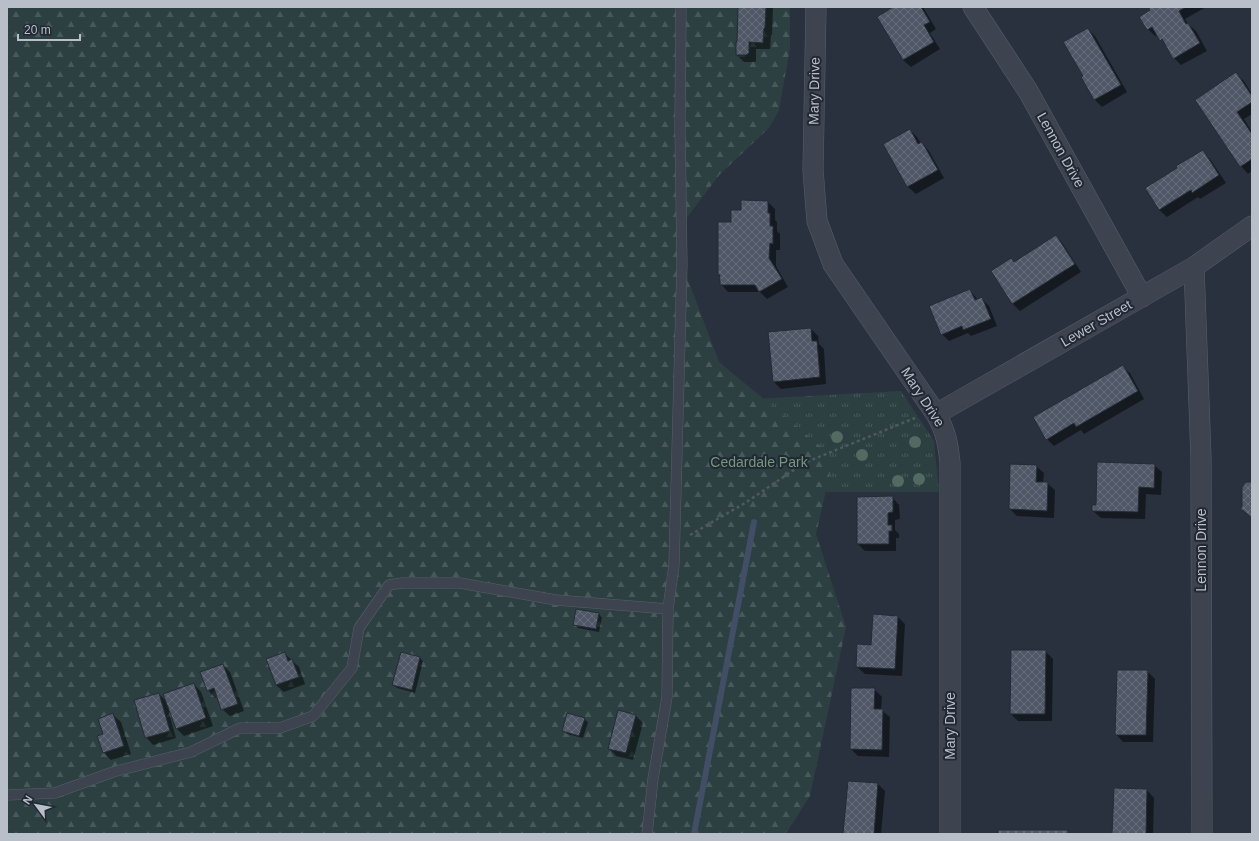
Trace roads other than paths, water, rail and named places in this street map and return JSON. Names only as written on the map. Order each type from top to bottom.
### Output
[{"type":"street","name":"Mary Drive","points":[[816,7],[812,170],[817,221],[833,264],[935,412],[946,434],[950,463],[950,834]]},
{"type":"street","name":"Lennon Drive","points":[[973,7],[1028,91],[1142,296]]},
{"type":"street","name":"Lewer Street","points":[[935,412],[1194,267],[1252,226]]},
{"type":"street","name":"Lennon Drive","points":[[1194,267],[1201,458],[1202,834]]},
{"type":"lane","points":[[647,834],[653,779],[667,697],[668,609],[674,565],[682,264],[680,7]]},
{"type":"lane","points":[[7,795],[55,793],[113,772],[191,752],[240,728],[280,728],[313,716],[352,668],[359,628],[390,585],[402,583],[460,583],[556,600],[668,609]]},
{"type":"waterway","points":[[694,834],[754,522]]},
{"type":"park label","name":"Cedardale Park","points":[[759,462]]}]
